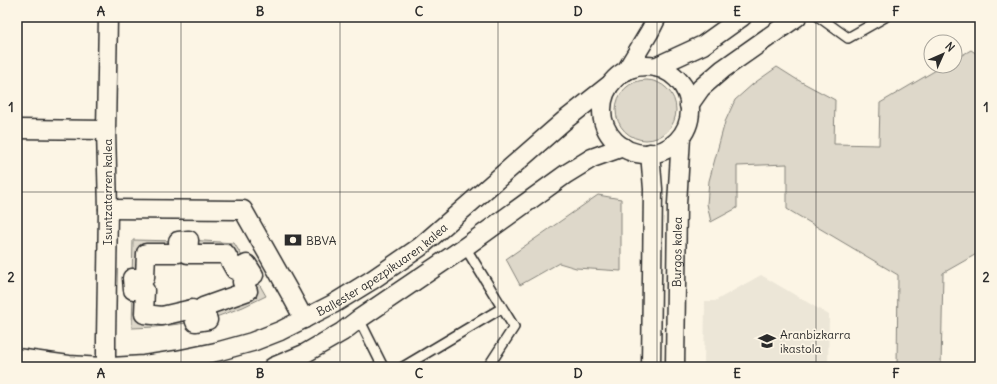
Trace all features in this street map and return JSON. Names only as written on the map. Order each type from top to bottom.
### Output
[{"type":"street","name":"Isuntzatarren kalea","points":[[106,367],[108,209],[106,130],[108,17]]},
{"type":"street","points":[[626,70],[657,17]]},
{"type":"street","points":[[655,67],[703,45],[742,17]]},
{"type":"street","points":[[689,105],[701,88],[723,69],[797,17]]},
{"type":"street","points":[[635,67],[655,67],[668,72],[678,80],[686,91],[690,113],[681,137],[674,143],[659,152],[636,153],[623,147],[612,138],[605,127],[602,113],[603,99],[608,86],[626,70],[635,67]]},
{"type":"street","name":"Ballester apezpikuaren kalea","points":[[111,367],[144,366],[216,352],[252,342],[280,331],[333,304],[372,280],[420,247],[565,120],[608,86]]},
{"type":"street","points":[[17,129],[106,130]]},
{"type":"street","name":"Burgos kalea","points":[[675,367],[677,212],[681,137]]},
{"type":"street","points":[[274,367],[304,354],[342,332],[465,247],[566,174],[592,158],[623,147]]},
{"type":"street","name":"Burgos kalea","points":[[650,153],[653,189],[650,367]]},
{"type":"street","points":[[108,209],[243,210],[304,319]]},
{"type":"street","points":[[189,240],[188,254],[226,254],[236,270],[247,264],[254,275],[242,282],[248,291],[203,307],[208,320],[195,322],[192,309],[162,316],[144,314],[145,290],[133,290],[132,278],[145,278],[146,253],[179,253],[178,241],[189,240]]},
{"type":"street","points":[[17,358],[69,365],[102,367]]},
{"type":"lane","points":[[819,17],[848,38],[885,17]]},
{"type":"lane","points":[[465,247],[514,327],[488,367]]},
{"type":"lane","points":[[403,367],[502,308]]},
{"type":"lane","points":[[359,319],[383,367]]},
{"type":"shaded area","points":[[971,50],[980,56],[980,252],[943,273],[941,367],[897,367],[898,275],[787,209],[787,164],[737,166],[737,208],[711,222],[707,204],[709,181],[725,122],[735,100],[753,84],[777,67],[835,100],[834,144],[879,145],[880,103],[929,74],[963,74],[963,54]]},
{"type":"shaded area","points":[[640,80],[652,80],[668,88],[674,98],[676,110],[674,122],[668,132],[652,140],[640,140],[624,132],[616,116],[616,104],[624,88]]},
{"type":"shaded area","points":[[598,195],[621,199],[621,271],[576,268],[559,263],[520,285],[506,259]]},
{"type":"shaded area","points":[[133,240],[178,241],[146,253],[132,278]]},
{"type":"shaded area","points":[[189,240],[234,243],[247,264],[226,255],[188,254]]},
{"type":"shaded area","points":[[254,275],[266,296],[243,307],[208,320],[203,307]]},
{"type":"shaded area","name":"Aranbizkarra ikastola","points":[[761,275],[829,315],[828,367],[704,367],[705,301],[715,301]]},
{"type":"shaded area","points":[[133,290],[145,314],[192,309],[195,322],[132,328]]},
{"type":"place","name":"BBVA","points":[[293,240]]},
{"type":"place","name":"Aranbizkarra ikastola","points":[[767,341]]}]
